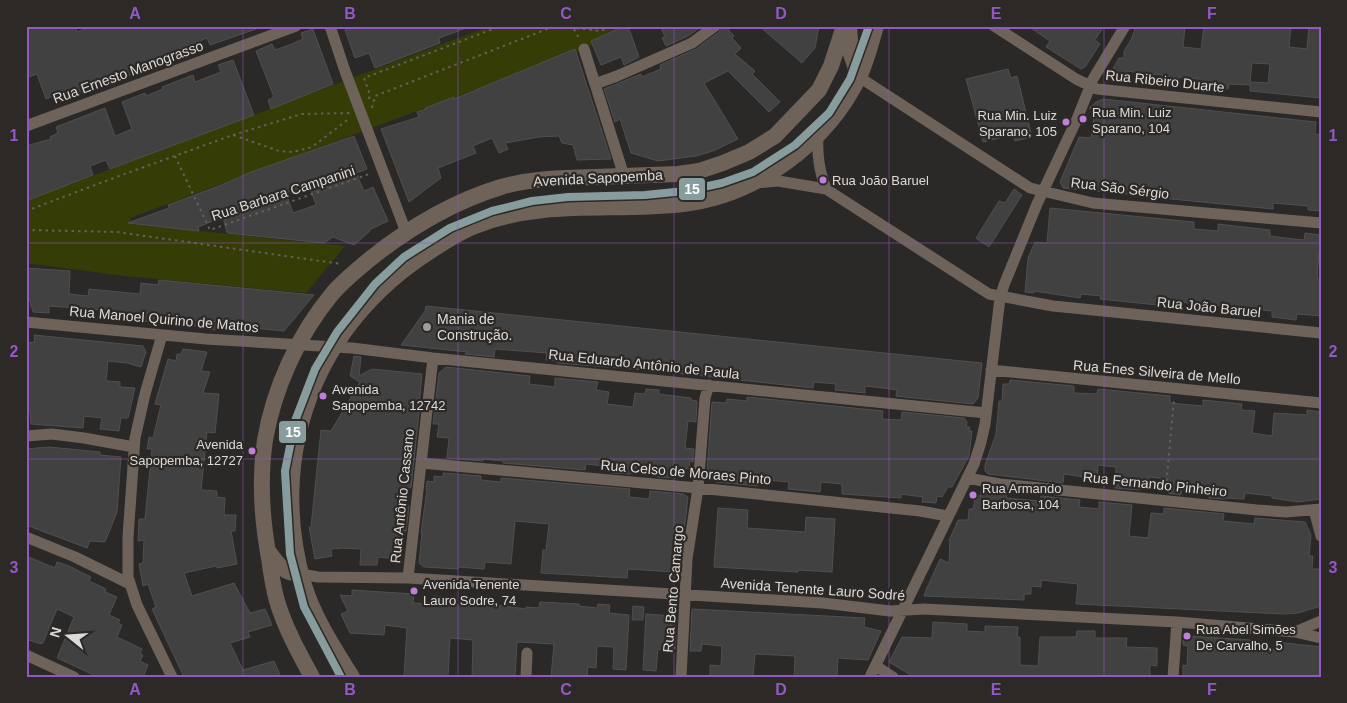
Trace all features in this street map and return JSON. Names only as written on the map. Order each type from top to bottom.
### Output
[{"type":"main road","name":"Avenida Sapopemba","points":[[312,677],[298,652],[279,607],[263,529],[262,478],[265,440],[286,370],[303,335],[333,294],[360,267],[396,238],[464,199],[503,186],[539,178],[678,174],[699,171],[749,152],[775,136],[819,90],[827,74],[844,26]]},
{"type":"main road","points":[[848,26],[851,54],[859,77]]},
{"type":"main road","name":"Avenida Sapopemba","points":[[352,677],[317,616],[304,587],[291,505],[292,467],[304,412],[323,364],[344,332],[378,290],[408,265],[476,225],[502,216],[530,210],[683,204],[712,199],[772,172],[818,135],[849,95],[859,77],[876,26]]},
{"type":"main road","points":[[827,74],[844,72],[859,77]]},
{"type":"main road","points":[[267,550],[287,572],[301,574]]},
{"type":"street","points":[[330,26],[359,110],[406,232]]},
{"type":"street","points":[[595,84],[692,43],[715,26]]},
{"type":"street","points":[[870,677],[967,478],[981,442],[1000,298],[1043,192],[1078,119],[1092,79],[1125,26]]},
{"type":"street","name":"Rua Ernesto Manograsso","points":[[26,126],[293,27]]},
{"type":"street","name":"Rua Ribeiro Duarte","points":[[996,27],[1076,79],[1097,89],[1321,112]]},
{"type":"street","points":[[584,49],[624,176]]},
{"type":"street","name":"Rua São Sérgio","points":[[859,77],[1030,188],[1093,203],[1321,223]]},
{"type":"street","points":[[818,135],[817,156],[820,173],[826,189]]},
{"type":"street","name":"Rua João Baruel","points":[[750,183],[778,181],[826,189],[989,294],[1000,298],[1053,306],[1321,333]]},
{"type":"street","name":"Rua Manoel Quirino de Mattos","points":[[26,322],[162,335],[299,345]]},
{"type":"street","points":[[162,335],[145,394],[134,448],[128,537],[128,577],[137,605],[172,677]]},
{"type":"street","name":"Rua Eduardo Antônio de Paula","points":[[299,345],[352,348],[433,358],[986,413]]},
{"type":"street","name":"Rua Antônio Cassano","points":[[408,578],[433,358]]},
{"type":"street","name":"Rua Enes Silveira de Mello","points":[[991,370],[1321,403]]},
{"type":"street","name":"Rua Bento Camargo","points":[[681,677],[687,559],[698,488],[705,398],[709,385]]},
{"type":"street","points":[[26,436],[52,434],[134,448]]},
{"type":"street","name":"Rua Celso de Moraes Pinto","points":[[421,463],[698,488],[920,511],[948,516]]},
{"type":"street","name":"Rua Fernando Pinheiro","points":[[967,478],[1000,484],[1165,501],[1276,511],[1318,510],[1321,536]]},
{"type":"street","points":[[26,536],[130,584]]},
{"type":"street","name":"Avenida Tenente Lauro Sodré","points":[[301,574],[318,577],[408,578],[685,595],[823,604],[890,611],[924,609],[1177,622],[1295,632],[1321,621]]},
{"type":"street","points":[[1174,677],[1177,622]]},
{"type":"street","points":[[1295,632],[1321,638]]},
{"type":"street","points":[[526,677],[527,653]]},
{"type":"street","points":[[26,655],[74,677]]},
{"type":"street","points":[[876,666],[893,677]]},
{"type":"path","points":[[26,211],[233,135],[302,114],[347,114],[359,110],[368,104],[370,95],[364,78],[501,26]]},
{"type":"path","points":[[371,109],[375,96],[556,26],[600,31],[613,26]]},
{"type":"path","points":[[233,135],[280,150],[294,152],[312,147],[350,119]]},
{"type":"path","name":"Rua Barbara Campanini","points":[[175,156],[210,230],[382,170]]},
{"type":"path","points":[[26,230],[117,232],[360,267]]},
{"type":"path","points":[[1165,501],[1175,388]]},
{"type":"green space","points":[[490,26],[629,26],[584,49],[130,218],[131,224],[345,246],[306,293],[124,276],[26,263],[26,201]]},
{"type":"building","points":[[26,26],[66,26],[66,28],[75,26],[77,32],[93,26],[259,26],[259,28],[210,45],[207,38],[179,49],[182,56],[65,99],[62,92],[46,99],[37,74],[26,78]]},
{"type":"building","points":[[355,26],[469,27],[439,38],[440,43],[375,68],[369,53],[355,58],[345,30]]},
{"type":"building","points":[[628,26],[639,57],[624,65],[621,57],[601,65],[591,41]]},
{"type":"building","points":[[660,26],[702,26],[688,36],[666,46],[662,38],[665,36]]},
{"type":"building","points":[[722,26],[725,26],[734,36],[732,38],[741,48],[735,54],[755,71],[752,74],[780,102],[769,112],[728,71],[704,83],[738,139],[713,151],[696,156],[658,161],[631,153],[620,119],[615,122],[604,89],[641,74],[642,77],[661,69],[660,65],[696,49],[719,32]]},
{"type":"building","points":[[759,26],[819,26],[815,48],[802,63]]},
{"type":"building","points":[[1028,26],[1054,26],[1058,29],[1059,26],[1104,26],[1095,40],[1100,44],[1085,67],[1081,69],[1046,47],[1050,41]]},
{"type":"building","points":[[1136,26],[1185,26],[1183,47],[1201,49],[1204,26],[1291,26],[1289,47],[1307,49],[1309,26],[1321,26],[1321,98],[1250,91],[1250,85],[1229,84],[1228,89],[1197,86],[1198,79],[1179,77],[1178,84],[1168,83],[1169,76],[1126,71],[1125,79],[1113,77],[1111,72],[1119,58],[1124,58],[1124,51],[1131,40]],"holes":[[[1252,63],[1270,64],[1268,83],[1250,82]]]},
{"type":"building","points":[[313,29],[333,84],[271,109],[268,100],[274,97],[256,51],[272,44],[275,50],[292,44],[303,39],[301,33]]},
{"type":"building","points":[[575,49],[611,159],[577,160],[573,145],[562,143],[559,136],[539,137],[505,143],[508,149],[499,153],[492,138],[473,146],[476,153],[438,168],[441,178],[409,202],[381,129],[419,117],[417,112],[425,108],[454,97],[454,99]]},
{"type":"building","points":[[233,60],[254,115],[110,169],[106,160],[90,166],[93,175],[26,201],[26,146],[51,139],[50,137],[58,133],[56,127],[105,108],[115,136],[132,129],[122,102],[145,93],[146,96],[163,89],[162,87],[193,75],[195,82],[221,72],[218,65]]},
{"type":"building","points":[[1008,69],[1011,78],[1017,76],[1032,137],[1015,141],[1013,135],[983,142],[966,79]]},
{"type":"building","points":[[1103,99],[1316,122],[1315,134],[1321,135],[1321,211],[1308,210],[1308,206],[1273,203],[1273,209],[1151,197],[1152,190],[1129,188],[1128,194],[1063,188],[1060,182],[1079,137],[1091,138],[1095,110],[1089,108]]},
{"type":"building","points":[[354,136],[367,169],[356,173],[364,191],[373,187],[388,221],[369,230],[354,245],[333,237],[324,243],[227,233],[223,217],[198,227],[199,231],[128,223],[169,208],[168,205],[251,172]],"holes":[[[309,185],[316,205],[293,213],[286,193]]]},
{"type":"building","points":[[1014,189],[1022,195],[989,247],[976,238],[999,201],[1005,203]]},
{"type":"building","points":[[1050,208],[1194,222],[1194,229],[1218,231],[1218,224],[1270,230],[1270,236],[1304,240],[1305,233],[1321,235],[1321,252],[1319,252],[1317,278],[1321,278],[1321,316],[1297,314],[1296,320],[1272,317],[1272,311],[1253,309],[1158,300],[1158,305],[1100,299],[1101,296],[1081,294],[1080,298],[1034,291],[1034,293],[1025,292],[1028,258],[1035,242],[1047,243]]},
{"type":"building","points":[[26,268],[70,271],[69,294],[88,296],[89,289],[140,294],[141,283],[158,285],[159,280],[314,295],[284,331],[253,328],[253,333],[216,328],[215,330],[206,329],[206,327],[109,318],[109,312],[103,310],[49,306],[49,313],[33,312],[26,287]]},
{"type":"building","points":[[426,306],[982,363],[978,398],[973,404],[896,396],[897,390],[865,386],[865,393],[835,390],[836,384],[814,382],[813,388],[657,371],[557,363],[557,361],[546,360],[547,353],[495,349],[494,357],[465,354],[468,352],[401,345],[425,311]]},
{"type":"building","points":[[34,335],[143,346],[146,352],[141,367],[108,361],[106,381],[120,382],[120,387],[135,388],[128,418],[121,418],[119,431],[100,429],[102,418],[84,416],[83,428],[31,424],[30,411],[26,412],[26,343],[35,342]]},
{"type":"building","points":[[183,349],[207,352],[201,371],[210,372],[203,393],[219,394],[215,433],[207,432],[201,490],[217,491],[217,497],[225,498],[224,515],[236,515],[235,531],[231,531],[237,564],[217,568],[216,566],[184,573],[192,596],[234,583],[250,613],[265,609],[272,625],[248,632],[250,637],[230,643],[243,670],[274,661],[281,677],[184,677],[152,609],[156,607],[148,584],[143,586],[139,564],[143,563],[144,540],[138,541],[139,519],[145,519],[152,449],[147,449],[149,437],[153,438],[161,405],[155,404],[168,359],[176,361],[177,354],[181,354]]},
{"type":"building","points":[[354,356],[361,357],[359,376],[372,369],[422,374],[411,488],[404,487],[402,505],[409,506],[406,531],[400,531],[398,559],[378,557],[377,565],[360,565],[361,549],[331,549],[332,556],[315,559],[309,527],[311,527],[321,430],[331,431],[360,382],[350,376]]},
{"type":"building","points":[[446,367],[530,376],[529,384],[555,387],[555,378],[598,382],[596,390],[609,392],[607,404],[633,407],[635,393],[645,394],[646,389],[659,390],[659,394],[691,398],[691,400],[697,401],[696,422],[688,421],[685,448],[694,449],[693,462],[690,461],[689,469],[677,467],[676,478],[658,477],[658,470],[638,468],[638,474],[631,474],[612,473],[613,467],[586,464],[585,470],[503,463],[503,461],[483,459],[483,461],[447,458],[449,438],[437,437],[439,424],[433,424],[439,373]]},
{"type":"building","points":[[1010,380],[1074,386],[1074,393],[1097,394],[1098,389],[1170,396],[1170,403],[1203,406],[1203,400],[1242,404],[1241,410],[1255,411],[1252,433],[1272,436],[1274,413],[1307,415],[1307,410],[1321,412],[1321,499],[1298,502],[1272,498],[1272,496],[1245,493],[1244,499],[1209,498],[1210,490],[1182,486],[1181,495],[1168,493],[1169,479],[1149,477],[1149,484],[1141,483],[1140,490],[1115,488],[1116,467],[1098,465],[1097,479],[1064,474],[1063,483],[988,474],[985,471],[985,465],[996,434],[999,401],[1002,401],[1003,384],[1009,384]]},
{"type":"building","points":[[747,397],[883,411],[882,419],[901,420],[902,412],[964,418],[967,422],[966,427],[970,427],[969,431],[972,431],[969,456],[952,487],[948,487],[942,497],[937,496],[936,503],[922,502],[923,497],[901,494],[901,498],[842,494],[842,484],[821,482],[820,492],[788,489],[789,482],[758,479],[758,486],[716,482],[717,473],[707,472],[712,402],[726,403],[727,399],[747,401]]},
{"type":"building","points":[[49,447],[100,452],[100,455],[121,457],[117,512],[105,542],[90,541],[87,548],[26,525],[26,449]]},
{"type":"building","points":[[443,473],[481,476],[481,480],[501,482],[501,478],[630,489],[629,497],[649,499],[650,491],[683,494],[688,497],[686,515],[683,538],[676,537],[674,572],[628,569],[627,578],[541,573],[543,550],[546,550],[549,524],[515,521],[511,564],[485,562],[484,569],[424,567],[419,563],[427,481],[434,482],[434,476],[443,477]]},
{"type":"building","points":[[987,490],[1007,492],[1006,498],[1040,501],[1041,496],[1080,500],[1079,507],[1099,509],[1099,502],[1132,505],[1129,536],[1148,538],[1151,513],[1164,514],[1164,508],[1224,514],[1223,521],[1254,524],[1255,518],[1305,522],[1311,535],[1309,556],[1313,556],[1312,569],[1321,569],[1321,606],[1298,613],[1283,614],[1076,604],[1078,584],[1041,580],[1041,587],[1031,586],[1031,594],[1024,594],[1024,600],[924,596],[940,559],[949,563],[949,541],[958,520],[968,520],[969,509],[973,509],[976,495],[981,496],[981,491],[987,492]]},
{"type":"building","points":[[718,508],[748,510],[747,528],[805,532],[806,517],[835,519],[832,572],[714,567]]},
{"type":"building","points":[[26,556],[55,568],[57,562],[69,566],[91,577],[89,581],[106,589],[105,592],[117,597],[109,615],[120,620],[118,623],[122,625],[117,637],[142,649],[140,653],[143,655],[140,661],[148,665],[143,677],[98,677],[57,658],[74,617],[57,609],[43,643],[26,639]]},
{"type":"building","points":[[352,590],[414,594],[413,603],[433,604],[434,596],[448,597],[448,603],[474,604],[474,598],[487,599],[487,604],[526,609],[526,607],[539,608],[540,602],[579,604],[579,606],[597,608],[598,604],[610,605],[609,613],[629,615],[626,670],[613,669],[614,647],[597,646],[596,668],[588,667],[587,677],[551,677],[554,644],[517,642],[515,677],[472,677],[473,640],[450,638],[448,677],[404,677],[407,628],[385,625],[384,635],[350,633],[341,614],[348,611],[340,595],[352,596]]},
{"type":"building","points":[[633,606],[644,607],[643,620],[632,620]]},
{"type":"building","points":[[692,609],[865,618],[864,627],[881,631],[868,660],[838,658],[837,677],[794,677],[795,656],[755,654],[753,677],[710,677],[710,665],[721,666],[722,646],[702,644],[701,651],[690,651]]},
{"type":"building","points":[[646,614],[673,616],[671,634],[676,635],[675,650],[658,649],[656,671],[643,670]]},
{"type":"building","points":[[933,622],[967,624],[967,631],[985,632],[985,626],[1018,627],[1017,637],[1020,637],[1020,665],[1038,666],[1040,637],[1076,637],[1077,631],[1095,631],[1095,638],[1127,638],[1126,647],[1157,648],[1157,666],[1150,665],[1150,677],[914,677],[889,662],[902,637],[932,638]]},
{"type":"building","points":[[1190,636],[1250,640],[1249,648],[1275,650],[1276,642],[1321,647],[1321,677],[1183,677],[1183,665],[1187,666],[1188,646],[1183,645],[1183,640]]},
{"type":"transit line","name":"15","points":[[341,677],[304,607],[290,554],[285,471],[295,421],[315,369],[337,332],[375,284],[404,257],[450,228],[492,211],[532,201],[568,197],[645,195],[685,191],[722,183],[753,172],[795,145],[829,113],[850,79],[869,26]]},
{"type":"place","name":"Rua Min. Luiz Sparano, 104","points":[[1083,119]]},
{"type":"place","name":"Rua Min. Luiz Sparano, 105","points":[[1066,122]]},
{"type":"place","name":"Rua João Baruel","points":[[823,180]]},
{"type":"place","name":"Mania de Construção.","points":[[427,327]]},
{"type":"place","name":"Avenida Sapopemba, 12742","points":[[323,396]]},
{"type":"place","name":"Avenida Sapopemba, 12727","points":[[252,451]]},
{"type":"place","name":"Rua Armando Barbosa, 104","points":[[973,495]]},
{"type":"place","name":"Avenida Tenente Lauro Sodre, 74","points":[[414,591]]},
{"type":"place","name":"Rua Abel Simões De Carvalho, 5","points":[[1187,636]]}]
